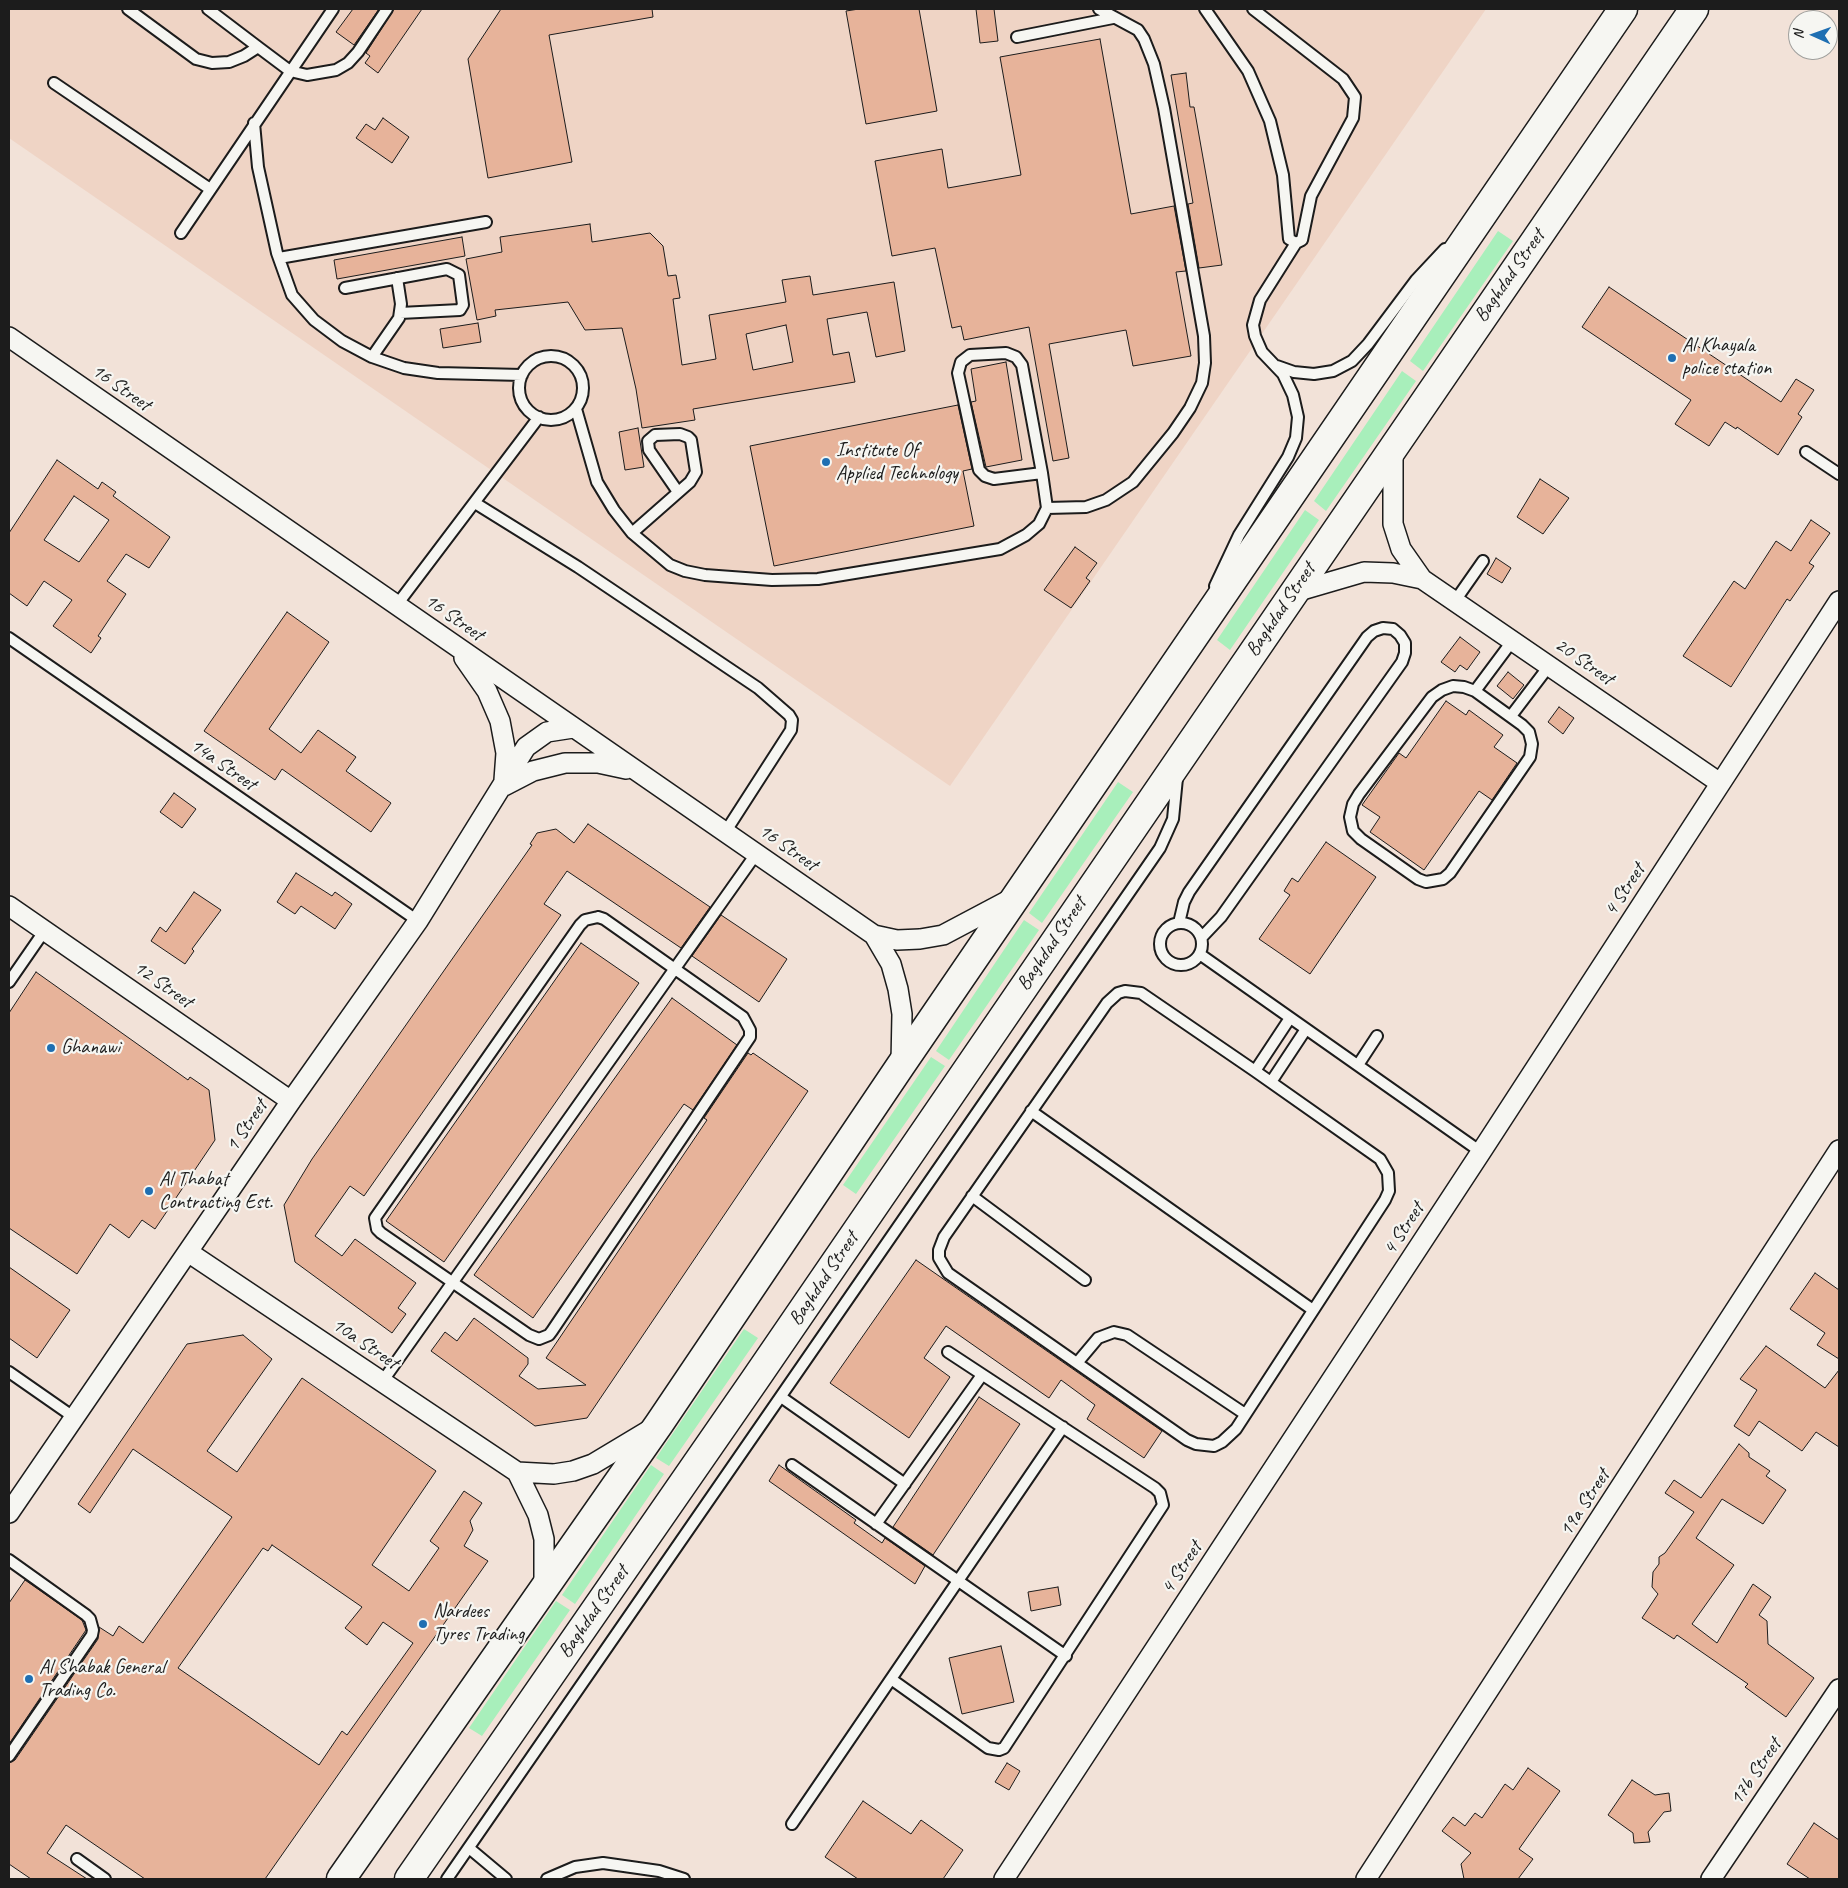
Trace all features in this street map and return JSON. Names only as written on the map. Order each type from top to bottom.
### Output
[{"type":"main road","points":[[341,1879],[659,1424],[901,1065],[1623,9]]},
{"type":"main road","name":"Baghdad Street","points":[[409,1879],[754,1381],[1393,445],[1694,9]]},
{"type":"street","name":"16 Street","points":[[9,337],[573,728],[726,831],[874,936],[891,964],[898,988],[902,1022],[901,1065]]},
{"type":"street","name":"20 Street","points":[[1393,445],[1393,524],[1402,549],[1422,579]]},
{"type":"street","name":"20 Street","points":[[1292,593],[1364,572],[1393,573],[1422,579],[1720,784]]},
{"type":"street","name":"4 Street","points":[[1004,1879],[1481,1152],[1839,601]]},
{"type":"street","name":"1 Street","points":[[457,648],[487,691],[500,721],[506,754],[503,786]]},
{"type":"street","name":"1 Street","points":[[9,1513],[291,1101],[418,921],[526,747],[536,738],[547,732],[573,728]]},
{"type":"street","points":[[503,786],[533,771],[565,763],[598,763],[639,773]]},
{"type":"street","name":"16 Street","points":[[874,936],[897,940],[920,940],[943,934],[1018,895]]},
{"type":"street","name":"12 Street","points":[[9,906],[291,1101]]},
{"type":"street","name":"19a Street","points":[[1366,1879],[1839,1150]]},
{"type":"street","name":"10a Street","points":[[188,1252],[517,1472]]},
{"type":"street","points":[[544,1588],[544,1539],[538,1515],[517,1472],[554,1474],[573,1471],[593,1464],[659,1424]]},
{"type":"street","name":"17b Street","points":[[1711,1879],[1839,1689]]},
{"type":"lane","points":[[128,9],[196,59],[212,63],[229,62],[244,56],[258,47]]},
{"type":"lane","points":[[208,9],[290,71],[320,74],[348,63],[387,9]]},
{"type":"lane","points":[[181,233],[333,9]]},
{"type":"lane","points":[[1047,508],[1086,507],[1106,500],[1133,482],[1173,433],[1190,408],[1202,383],[1205,364],[1204,336],[1164,108],[1154,64],[1144,39],[1138,30],[1099,9]]},
{"type":"lane","points":[[1205,9],[1248,70],[1270,121],[1283,175],[1289,239],[1296,243]]},
{"type":"lane","points":[[1253,9],[1343,79],[1355,97],[1353,118],[1311,196],[1303,236],[1296,243],[1260,300],[1254,317],[1257,344],[1268,359],[1276,365],[1294,372],[1314,374],[1333,371],[1352,361],[1364,349],[1430,264],[1479,219]]},
{"type":"lane","points":[[1017,37],[1113,18]]},
{"type":"lane","points":[[54,83],[210,189]]},
{"type":"lane","points":[[254,123],[258,167],[266,210],[279,258],[292,295],[314,320],[342,341],[372,357],[404,368],[438,374],[522,375]]},
{"type":"lane","points":[[279,258],[486,222]]},
{"type":"lane","points":[[345,288],[452,270],[459,275],[463,304],[456,311],[400,313]]},
{"type":"lane","points":[[372,357],[397,322],[400,313],[401,304],[397,278]]},
{"type":"lane","points":[[576,409],[598,482],[614,510],[632,533],[670,565],[685,571],[722,577],[772,580],[818,579],[1000,548],[1026,535],[1039,524],[1047,508],[1042,473],[1022,365],[1019,360],[1006,353],[965,358],[958,367],[958,373],[979,470],[985,476],[994,479],[1042,473]]},
{"type":"lane","points":[[556,355],[569,360],[579,370],[584,383],[582,397],[576,409],[565,417],[552,420],[539,417],[524,404],[520,395],[522,375],[530,364],[542,357],[556,355]]},
{"type":"lane","points":[[1197,634],[1212,592],[1230,551],[1252,511],[1288,458],[1296,438],[1298,418],[1296,406],[1288,385],[1276,365]]},
{"type":"lane","points":[[396,606],[539,417]]},
{"type":"lane","points":[[632,533],[690,482],[696,472],[691,440],[680,434],[655,435],[648,441],[649,450],[678,492]]},
{"type":"lane","points":[[1806,452],[1839,474]]},
{"type":"lane","points":[[474,502],[578,567],[742,677],[789,715],[792,720],[791,730],[726,831]]},
{"type":"lane","points":[[1455,601],[1483,561]]},
{"type":"lane","points":[[1179,923],[1184,902],[1189,892],[1367,637],[1374,631],[1383,628],[1393,629],[1405,643],[1406,653],[1402,662],[1221,917],[1202,937]]},
{"type":"lane","name":"14a Street","points":[[9,638],[418,921]]},
{"type":"lane","points":[[1475,691],[1513,640]]},
{"type":"lane","points":[[1511,716],[1549,666]]},
{"type":"lane","points":[[1453,686],[1464,687],[1475,691],[1511,716],[1529,732],[1532,744],[1530,757],[1450,873],[1443,879],[1435,882],[1418,879],[1353,831],[1350,817],[1353,804],[1432,697],[1442,690],[1453,686]]},
{"type":"lane","points":[[448,1879],[1160,848],[1173,819],[1178,759]]},
{"type":"lane","points":[[382,1382],[756,854]]},
{"type":"lane","points":[[591,918],[604,919],[674,969],[743,1017],[748,1023],[750,1037],[552,1331],[544,1338],[534,1338],[452,1283],[377,1229],[375,1218],[580,925],[591,918]]},
{"type":"lane","points":[[1179,923],[1189,924],[1197,929],[1202,937],[1201,955],[1194,962],[1185,966],[1175,965],[1167,960],[1161,952],[1160,942],[1163,933],[1170,926],[1179,923]]},
{"type":"lane","points":[[9,982],[44,930]]},
{"type":"lane","points":[[1201,955],[1481,1152]]},
{"type":"lane","points":[[1125,991],[1141,993],[1271,1082],[1380,1159],[1388,1173],[1389,1191],[1385,1200],[1245,1414],[1230,1436],[1222,1442],[1214,1446],[1196,1444],[948,1273],[942,1266],[939,1258],[940,1243],[1107,1003],[1118,993],[1125,991]]},
{"type":"lane","points":[[1255,1071],[1290,1018]]},
{"type":"lane","points":[[1271,1082],[1306,1029]]},
{"type":"lane","points":[[1358,1065],[1377,1036]]},
{"type":"lane","points":[[1031,1111],[1313,1310]]},
{"type":"lane","points":[[972,1196],[1085,1280]]},
{"type":"lane","points":[[1077,1363],[1098,1338],[1114,1332],[1127,1335],[1245,1414]]},
{"type":"lane","points":[[891,1679],[988,1748],[999,1750],[1008,1744],[1163,1505],[1160,1492],[1155,1488],[948,1352]]},
{"type":"lane","points":[[9,1372],[75,1418]]},
{"type":"lane","points":[[876,1524],[982,1375]]},
{"type":"lane","points":[[780,1397],[905,1484]]},
{"type":"lane","points":[[792,1824],[1063,1427]]},
{"type":"lane","points":[[792,1465],[1066,1656]]},
{"type":"lane","points":[[9,1560],[86,1615],[90,1619],[93,1630],[92,1635],[9,1756]]},
{"type":"lane","points":[[469,1848],[506,1879]]},
{"type":"lane","points":[[76,1859],[105,1879]]},
{"type":"lane","points":[[547,1879],[575,1867],[603,1863],[660,1871],[684,1879]]},
{"type":"shaded area","name":"Institute Of Applied Technology","points":[[9,9],[1486,9],[950,786],[9,138]]},
{"type":"green space","points":[[1498,231],[1513,241],[1423,371],[1410,361]]},
{"type":"green space","points":[[1402,371],[1416,381],[1326,511],[1314,501]]},
{"type":"green space","points":[[1305,510],[1319,520],[1230,650],[1217,640]]},
{"type":"green space","points":[[1118,782],[1133,792],[1042,923],[1029,913]]},
{"type":"green space","points":[[1024,920],[1039,930],[949,1060],[936,1051]]},
{"type":"green space","points":[[931,1057],[945,1066],[856,1194],[843,1185]]},
{"type":"green space","points":[[744,1329],[758,1338],[669,1466],[656,1458]]},
{"type":"green space","points":[[651,1465],[664,1474],[575,1604],[562,1595]]},
{"type":"green space","points":[[556,1601],[570,1610],[482,1736],[469,1728]]},
{"type":"building","points":[[353,9],[379,9],[354,45],[336,32]]},
{"type":"building","points":[[394,9],[422,9],[378,73],[365,63],[370,56],[366,53]]},
{"type":"building","points":[[501,9],[652,9],[653,17],[549,35],[572,162],[488,178],[468,59]]},
{"type":"building","points":[[859,9],[919,9],[937,111],[866,124],[846,11]]},
{"type":"building","points":[[976,9],[994,9],[998,41],[980,43]]},
{"type":"building","points":[[1100,39],[1131,214],[1174,206],[1186,271],[1176,272],[1191,356],[1133,366],[1126,330],[1049,344],[1069,458],[1053,461],[1029,327],[964,340],[961,326],[952,328],[935,248],[892,256],[875,161],[942,149],[948,188],[1021,175],[1000,57]]},
{"type":"building","points":[[1186,73],[1190,107],[1194,107],[1222,265],[1199,268],[1188,204],[1193,203],[1171,75]]},
{"type":"building","points":[[383,118],[409,137],[392,163],[356,138],[366,124],[375,130]]},
{"type":"building","points":[[590,224],[592,242],[650,233],[663,246],[668,276],[676,275],[680,298],[673,299],[682,365],[716,359],[709,315],[786,302],[782,280],[810,276],[813,295],[894,282],[905,351],[876,357],[867,312],[827,319],[833,355],[849,352],[855,382],[693,409],[695,420],[642,428],[636,389],[622,328],[585,330],[568,302],[495,310],[496,316],[477,320],[466,259],[502,252],[500,237]],"holes":[[[786,325],[793,362],[753,370],[746,334]]]},
{"type":"building","points":[[462,237],[465,256],[337,279],[334,260]]},
{"type":"building","name":"Al Khayala police station","points":[[1609,287],[1781,402],[1796,379],[1814,390],[1798,414],[1802,417],[1778,455],[1737,427],[1736,429],[1725,422],[1709,446],[1675,424],[1691,400],[1582,327]]},
{"type":"building","points":[[478,323],[481,342],[443,348],[440,329]]},
{"type":"building","points":[[1006,362],[1022,460],[986,467],[971,402],[976,401],[971,369]]},
{"type":"building","points":[[958,405],[972,469],[963,471],[974,526],[774,566],[750,446]]},
{"type":"building","points":[[638,428],[644,467],[625,470],[619,432]]},
{"type":"building","points":[[57,460],[98,489],[102,482],[116,492],[113,496],[170,537],[149,568],[126,554],[107,581],[126,594],[98,636],[101,638],[91,653],[53,626],[72,600],[44,581],[27,606],[9,593],[9,533]],"holes":[[[74,496],[109,520],[79,562],[44,540]]]},
{"type":"building","points":[[1540,479],[1569,498],[1543,534],[1517,517]]},
{"type":"building","points":[[1811,520],[1830,533],[1809,563],[1814,566],[1790,601],[1787,599],[1731,687],[1683,656],[1734,581],[1745,589],[1776,541],[1791,551]]},
{"type":"building","points":[[1075,547],[1097,563],[1086,578],[1090,581],[1071,608],[1044,590]]},
{"type":"building","points":[[1496,558],[1511,568],[1502,583],[1487,574]]},
{"type":"building","points":[[287,612],[329,642],[269,729],[301,753],[318,730],[356,757],[346,771],[391,803],[371,832],[282,769],[275,780],[204,731]]},
{"type":"building","points":[[1460,637],[1480,652],[1467,670],[1460,665],[1455,672],[1441,662]]},
{"type":"building","points":[[1508,672],[1524,685],[1513,699],[1497,686]]},
{"type":"building","points":[[1446,701],[1466,715],[1469,710],[1503,735],[1494,747],[1517,763],[1492,800],[1479,791],[1424,870],[1370,832],[1380,817],[1362,805],[1399,753],[1406,758]]},
{"type":"building","points":[[1559,707],[1574,718],[1563,734],[1548,722]]},
{"type":"building","points":[[174,793],[196,809],[182,828],[160,812]]},
{"type":"building","points":[[588,824],[710,907],[681,948],[567,871],[544,904],[561,915],[364,1196],[350,1186],[315,1236],[342,1256],[355,1239],[416,1283],[398,1308],[406,1314],[392,1333],[295,1262],[284,1205],[312,1159],[532,845],[530,844],[537,833],[556,829],[574,843]]},
{"type":"building","points":[[1326,842],[1376,877],[1310,974],[1259,939],[1290,895],[1284,891],[1292,878],[1298,882]]},
{"type":"building","points":[[296,873],[332,896],[335,892],[352,904],[335,929],[301,906],[295,914],[277,902]]},
{"type":"building","points":[[194,892],[221,910],[192,949],[194,951],[185,964],[151,941],[160,927],[166,932]]},
{"type":"building","points":[[721,915],[787,959],[759,1002],[692,956]]},
{"type":"building","points":[[581,943],[639,983],[444,1262],[386,1221]]},
{"type":"building","points":[[36,972],[188,1080],[190,1077],[209,1090],[215,1140],[155,1229],[142,1220],[129,1238],[110,1224],[77,1274],[9,1228],[9,1013]]},
{"type":"building","points":[[672,998],[737,1045],[693,1110],[684,1104],[533,1318],[474,1275]]},
{"type":"building","points":[[748,1053],[751,1055],[753,1053],[808,1091],[587,1418],[535,1426],[431,1351],[445,1332],[457,1341],[474,1318],[528,1358],[528,1364],[519,1376],[538,1389],[586,1385],[546,1358],[707,1120],[704,1118]]},
{"type":"building","points":[[916,1260],[1162,1431],[1144,1458],[1087,1419],[1095,1405],[1061,1380],[1049,1398],[946,1326],[924,1358],[950,1377],[909,1438],[830,1383]]},
{"type":"building","points":[[9,1267],[70,1310],[37,1358],[9,1338]]},
{"type":"building","points":[[1815,1273],[1839,1290],[1839,1359],[1817,1345],[1825,1333],[1790,1309]]},
{"type":"building","points":[[243,1335],[272,1359],[207,1451],[237,1472],[302,1378],[436,1471],[372,1565],[409,1591],[439,1548],[430,1541],[464,1491],[482,1503],[470,1521],[473,1530],[464,1546],[488,1561],[265,1879],[145,1879],[66,1825],[47,1853],[87,1879],[31,1879],[9,1864],[9,1763],[15,1760],[98,1639],[99,1627],[113,1636],[119,1626],[143,1643],[232,1517],[133,1449],[90,1513],[78,1504],[187,1344]],"holes":[[[272,1545],[362,1607],[345,1628],[367,1645],[383,1622],[413,1643],[347,1735],[342,1731],[319,1765],[178,1668],[263,1548],[268,1551]]]},
{"type":"building","points":[[1766,1346],[1825,1388],[1839,1370],[1839,1447],[1816,1432],[1802,1451],[1759,1421],[1749,1436],[1734,1426],[1757,1390],[1740,1379]]},
{"type":"building","points":[[979,1397],[1020,1424],[933,1555],[893,1527]]},
{"type":"building","points":[[1739,1444],[1749,1453],[1749,1457],[1770,1471],[1766,1476],[1786,1490],[1763,1524],[1722,1499],[1696,1538],[1734,1565],[1692,1624],[1717,1643],[1753,1584],[1771,1597],[1759,1615],[1767,1621],[1768,1644],[1814,1678],[1786,1717],[1745,1687],[1748,1684],[1677,1635],[1674,1639],[1642,1618],[1658,1594],[1652,1587],[1653,1572],[1659,1564],[1659,1557],[1665,1553],[1694,1512],[1665,1493],[1674,1480],[1701,1498]]},
{"type":"building","points":[[779,1465],[856,1520],[854,1523],[882,1543],[885,1538],[925,1566],[915,1584],[769,1481]]},
{"type":"building","name":"Al Shabak General Trading Co.","points":[[25,1580],[82,1620],[86,1630],[9,1744],[9,1603]]},
{"type":"building","points":[[1058,1587],[1061,1605],[1031,1611],[1028,1592]]},
{"type":"building","points":[[1001,1646],[1014,1702],[962,1714],[949,1658]]},
{"type":"building","points":[[1007,1763],[1020,1771],[1009,1790],[995,1782]]},
{"type":"building","points":[[1528,1768],[1560,1791],[1519,1849],[1533,1859],[1518,1879],[1464,1879],[1461,1864],[1471,1853],[1442,1831],[1453,1817],[1465,1826],[1475,1813],[1482,1818],[1505,1784],[1513,1790]]},
{"type":"building","points":[[1632,1780],[1655,1795],[1669,1793],[1671,1811],[1664,1812],[1648,1832],[1650,1842],[1634,1843],[1633,1833],[1608,1815]]},
{"type":"building","points":[[863,1801],[911,1834],[921,1820],[963,1850],[943,1879],[858,1879],[825,1857]]},
{"type":"building","points":[[1814,1823],[1839,1840],[1839,1879],[1810,1879],[1787,1864]]},
{"type":"place","name":"Al Khayala police station","points":[[1672,358]]},
{"type":"place","name":"Institute Of Applied Technology","points":[[826,462]]},
{"type":"place","name":"Ghanawi","points":[[51,1048]]},
{"type":"place","name":"Al Thabat Contracting Est.","points":[[149,1191]]},
{"type":"place","name":"Nardees Tyres Trading","points":[[423,1624]]},
{"type":"place","name":"Al Shabak General Trading Co.","points":[[29,1679]]}]
